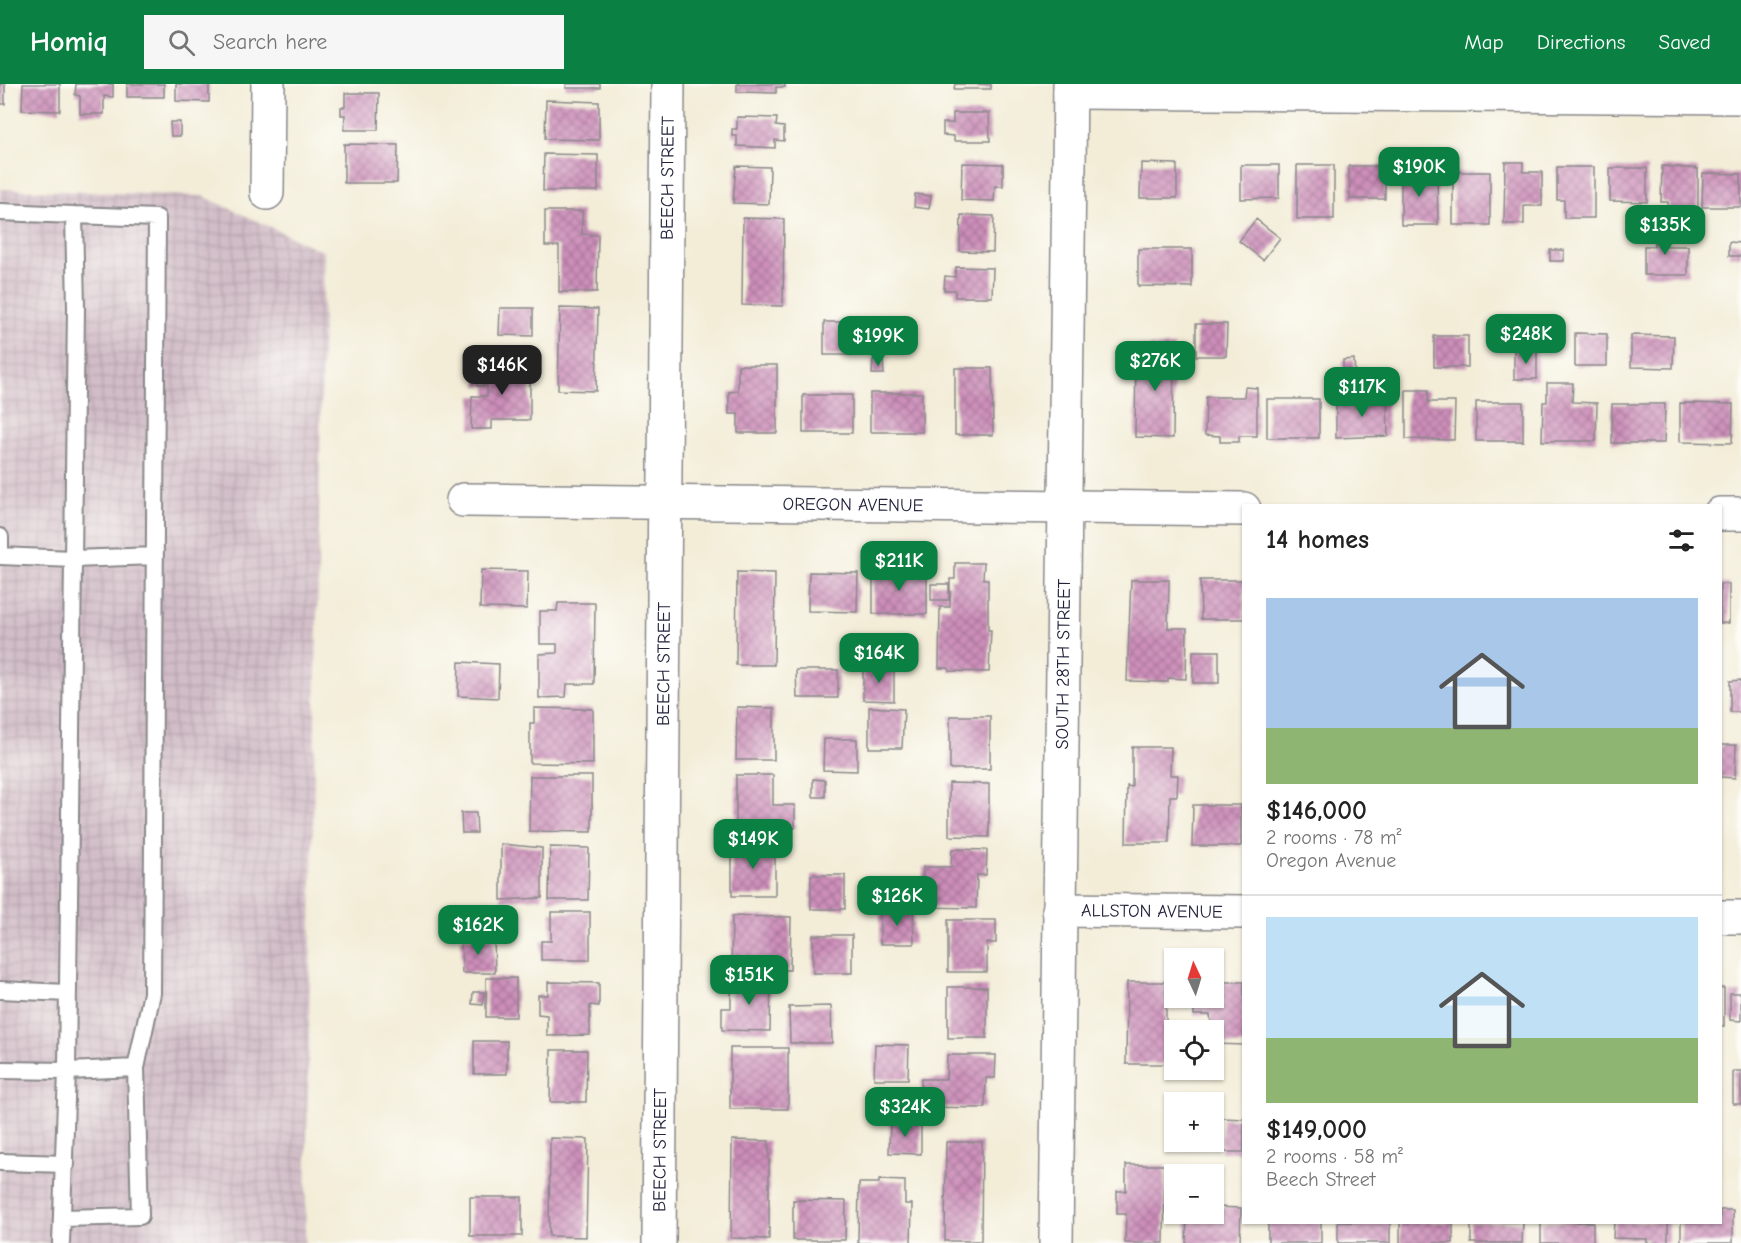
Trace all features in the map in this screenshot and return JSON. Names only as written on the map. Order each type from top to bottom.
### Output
[{"type":"street","points":[[267,193],[268,84]]},
{"type":"street","name":"BEECH STREET","points":[[659,1243],[667,502],[668,84]]},
{"type":"street","points":[[1070,88],[1741,97]]},
{"type":"street","name":"SOUTH 28TH STREET","points":[[1056,1243],[1063,507],[1070,88]]},
{"type":"street","name":"OREGON AVENUE","points":[[463,500],[1242,509]]},
{"type":"street","points":[[1722,514],[1741,514]]},
{"type":"street","name":"ALLSTON AVENUE","points":[[1059,910],[1242,912]]},
{"type":"street","points":[[1722,917],[1741,917]]},
{"type":"lane","points":[[0,212],[157,218],[152,993],[136,1068],[140,1215],[63,1218]]},
{"type":"lane","points":[[61,1243],[66,1164],[76,307],[74,215]]},
{"type":"lane","points":[[0,537],[0,556],[73,559],[155,556]]},
{"type":"lane","points":[[0,990],[68,993]]},
{"type":"lane","points":[[0,1070],[67,1071],[136,1068]]},
{"type":"lane","points":[[0,1162],[66,1164]]},
{"type":"shaded area","points":[[0,189],[203,196],[324,252],[305,1243],[0,1243]]},
{"type":"building","points":[[0,84],[5,84],[5,104],[0,104]]},
{"type":"building","points":[[23,84],[60,84],[60,111],[22,110]]},
{"type":"building","points":[[76,84],[113,84],[113,97],[104,96],[104,114],[80,114],[80,96],[75,95]]},
{"type":"building","points":[[127,84],[164,84],[164,97],[127,97]]},
{"type":"building","points":[[176,84],[209,84],[209,102],[176,101]]},
{"type":"building","points":[[566,84],[600,84],[600,88],[566,88]]},
{"type":"building","points":[[737,84],[785,84],[785,87],[776,87],[776,93],[737,92]]},
{"type":"building","points":[[955,84],[991,84],[991,89],[954,89]]},
{"type":"building","points":[[345,93],[379,93],[378,130],[344,130],[345,115],[341,115],[341,107],[345,107]]},
{"type":"building","points":[[546,100],[599,102],[599,140],[545,139]]},
{"type":"building","points":[[953,113],[989,113],[990,141],[954,141],[954,136],[943,135],[943,123],[953,123]]},
{"type":"building","points":[[737,117],[777,118],[776,126],[784,127],[784,141],[775,140],[775,148],[737,146],[737,136],[732,136],[732,129],[737,129]]},
{"type":"building","points":[[170,122],[180,122],[180,136],[171,136]]},
{"type":"building","points":[[344,144],[398,145],[397,183],[344,183]]},
{"type":"building","points":[[544,154],[598,155],[598,191],[543,191]]},
{"type":"building","points":[[1505,162],[1523,162],[1523,172],[1542,172],[1542,206],[1524,206],[1524,224],[1504,224]]},
{"type":"building","points":[[962,163],[1003,164],[1003,186],[995,186],[994,201],[961,200]]},
{"type":"building","points":[[1141,163],[1177,164],[1177,198],[1140,198]]},
{"type":"building","points":[[1241,165],[1279,165],[1279,198],[1241,199]]},
{"type":"building","points":[[1297,165],[1334,165],[1334,219],[1297,219]]},
{"type":"building","points":[[736,166],[770,167],[769,204],[733,203]]},
{"type":"building","points":[[1349,166],[1385,166],[1385,199],[1350,199]]},
{"type":"building","points":[[1662,166],[1698,169],[1698,221],[1668,220],[1668,202],[1661,202]]},
{"type":"building","points":[[1557,167],[1594,167],[1594,218],[1564,218],[1564,200],[1557,200]]},
{"type":"building","points":[[1610,168],[1647,168],[1647,202],[1610,201]]},
{"type":"building","points":[[1401,170],[1437,170],[1438,225],[1401,225]]},
{"type":"building","points":[[1453,172],[1490,172],[1490,225],[1453,225]]},
{"type":"building","points":[[1703,173],[1741,174],[1741,207],[1702,207]]},
{"type":"building","points":[[915,194],[931,196],[929,209],[914,207]]},
{"type":"building","points":[[545,211],[582,211],[582,234],[598,235],[597,292],[559,292],[559,246],[545,246]]},
{"type":"building","points":[[961,215],[994,216],[993,252],[960,251]]},
{"type":"building","points":[[743,218],[784,219],[783,306],[742,305]]},
{"type":"building","points":[[1256,219],[1280,238],[1263,260],[1239,241]]},
{"type":"building","points":[[1654,222],[1666,223],[1666,246],[1688,246],[1688,275],[1644,275],[1644,246],[1654,246]]},
{"type":"building","points":[[1729,242],[1741,243],[1741,256],[1729,256]]},
{"type":"building","points":[[1138,249],[1192,249],[1192,287],[1138,286]]},
{"type":"building","points":[[1550,250],[1564,250],[1564,261],[1550,261]]},
{"type":"building","points":[[956,267],[993,268],[992,297],[955,297],[955,290],[944,290],[945,276],[955,277]]},
{"type":"building","points":[[500,308],[533,308],[533,336],[499,335]]},
{"type":"building","points":[[560,308],[598,309],[596,391],[558,390]]},
{"type":"building","points":[[824,322],[858,322],[858,355],[824,355]]},
{"type":"building","points":[[1196,324],[1227,324],[1226,356],[1196,356]]},
{"type":"building","points":[[1575,333],[1607,334],[1607,366],[1575,366]]},
{"type":"building","points":[[1631,335],[1674,336],[1673,368],[1631,367]]},
{"type":"building","points":[[1434,336],[1468,336],[1468,367],[1434,367]]},
{"type":"building","points":[[1136,346],[1174,346],[1173,438],[1135,437]]},
{"type":"building","points":[[1514,350],[1537,350],[1537,379],[1514,379]]},
{"type":"building","points":[[1354,359],[1355,375],[1343,375],[1343,360]]},
{"type":"building","points":[[873,360],[883,360],[884,374],[872,374]]},
{"type":"building","points":[[738,365],[777,365],[777,433],[738,433],[738,414],[729,414],[729,392],[738,391]]},
{"type":"building","points":[[477,367],[530,368],[530,420],[492,420],[492,429],[471,429],[472,396],[487,396],[487,386],[477,386]]},
{"type":"building","points":[[955,368],[992,368],[993,435],[955,435]]},
{"type":"building","points":[[1547,383],[1573,383],[1572,402],[1597,403],[1596,441],[1542,441],[1543,402],[1547,402]]},
{"type":"building","points":[[1335,384],[1344,385],[1345,396],[1335,395]]},
{"type":"building","points":[[1245,387],[1257,388],[1257,436],[1239,436],[1239,442],[1220,442],[1220,436],[1205,435],[1206,397],[1244,397]]},
{"type":"building","points":[[1406,390],[1428,390],[1428,402],[1455,402],[1454,440],[1406,439]]},
{"type":"building","points":[[870,393],[922,393],[922,432],[870,432]]},
{"type":"building","points":[[803,395],[852,395],[852,433],[803,433]]},
{"type":"building","points":[[1267,399],[1319,399],[1319,438],[1267,438]]},
{"type":"building","points":[[1387,399],[1388,436],[1336,438],[1336,400]]},
{"type":"building","points":[[1476,402],[1523,402],[1523,441],[1476,441]]},
{"type":"building","points":[[1680,403],[1733,404],[1732,443],[1680,442]]},
{"type":"building","points":[[1612,404],[1665,404],[1664,443],[1612,443]]},
{"type":"building","points":[[955,563],[984,563],[983,579],[988,579],[988,630],[991,630],[989,672],[949,671],[949,668],[939,668],[940,607],[950,607],[950,579],[955,579]]},
{"type":"building","points":[[878,566],[900,566],[900,575],[927,575],[927,614],[873,614],[873,574],[877,575]]},
{"type":"building","points":[[481,570],[528,571],[527,609],[480,608]]},
{"type":"building","points":[[737,572],[775,573],[774,665],[736,665]]},
{"type":"building","points":[[809,572],[858,573],[857,612],[808,611]]},
{"type":"building","points":[[1131,580],[1169,580],[1168,628],[1187,628],[1186,679],[1168,678],[1168,682],[1127,681]]},
{"type":"building","points":[[1200,580],[1242,580],[1242,619],[1201,619]]},
{"type":"building","points":[[931,584],[949,584],[949,600],[931,600]]},
{"type":"building","points":[[1722,584],[1729,584],[1729,623],[1722,623]]},
{"type":"building","points":[[558,603],[595,603],[594,684],[567,684],[566,697],[539,698],[539,654],[557,653],[557,644],[540,644],[540,611],[557,611]]},
{"type":"building","points":[[1193,651],[1219,651],[1219,683],[1193,683]]},
{"type":"building","points":[[459,662],[499,664],[498,698],[458,696]]},
{"type":"building","points":[[863,668],[894,668],[894,701],[863,700]]},
{"type":"building","points":[[796,670],[838,670],[838,698],[797,698]]},
{"type":"building","points":[[1741,680],[1741,712],[1730,712],[1730,681]]},
{"type":"building","points":[[737,707],[774,708],[774,760],[736,760]]},
{"type":"building","points":[[869,707],[904,709],[902,748],[869,748]]},
{"type":"building","points":[[534,708],[593,709],[593,764],[530,763],[530,723],[534,723]]},
{"type":"building","points":[[950,716],[990,716],[990,769],[950,769]]},
{"type":"building","points":[[824,739],[857,739],[857,771],[823,770]]},
{"type":"building","points":[[1722,745],[1736,745],[1735,778],[1722,777]]},
{"type":"building","points":[[1132,747],[1171,747],[1170,775],[1178,775],[1177,796],[1170,796],[1169,843],[1126,843],[1127,786],[1132,787]]},
{"type":"building","points":[[736,775],[773,775],[773,805],[795,805],[795,828],[736,828]]},
{"type":"building","points":[[530,776],[592,776],[592,832],[529,831]]},
{"type":"building","points":[[813,779],[825,780],[825,797],[813,797]]},
{"type":"building","points":[[949,783],[989,784],[989,837],[949,836]]},
{"type":"building","points":[[1193,805],[1241,805],[1241,846],[1192,846]]},
{"type":"building","points":[[461,813],[476,813],[477,833],[462,833]]},
{"type":"building","points":[[732,843],[775,843],[775,896],[732,896]]},
{"type":"building","points":[[501,844],[542,848],[542,898],[501,900]]},
{"type":"building","points":[[550,847],[589,848],[588,900],[549,900]]},
{"type":"building","points":[[952,849],[987,850],[986,875],[977,875],[976,908],[923,907],[923,867],[951,867]]},
{"type":"building","points":[[811,875],[845,875],[845,909],[811,909]]},
{"type":"building","points":[[880,909],[913,909],[914,944],[880,944]]},
{"type":"building","points":[[551,912],[590,912],[590,960],[541,960],[541,941],[551,941]]},
{"type":"building","points":[[732,916],[791,917],[790,970],[731,969]]},
{"type":"building","points":[[948,920],[996,920],[996,943],[987,943],[987,972],[948,972]]},
{"type":"building","points":[[813,935],[852,935],[852,973],[813,973]]},
{"type":"building","points":[[461,938],[494,938],[495,973],[462,973]]},
{"type":"building","points":[[486,978],[516,978],[516,1017],[486,1017]]},
{"type":"building","points":[[731,979],[771,979],[770,1031],[722,1030],[722,1008],[731,1008]]},
{"type":"building","points":[[548,982],[599,983],[599,1006],[590,1005],[590,1035],[547,1036],[547,1015],[538,1014],[538,995],[548,995]]},
{"type":"building","points":[[1127,982],[1164,982],[1166,1020],[1164,1020],[1164,1064],[1126,1064]]},
{"type":"building","points":[[1224,982],[1242,982],[1242,1045],[1224,1044],[1224,1020],[1211,1020],[1210,1015],[1194,1015],[1194,1008],[1224,1008]]},
{"type":"building","points":[[948,987],[987,987],[987,1038],[948,1038]]},
{"type":"building","points":[[1722,988],[1724,988],[1724,1026],[1722,1026]]},
{"type":"building","points":[[473,992],[484,992],[483,1005],[472,1004]]},
{"type":"building","points":[[1730,993],[1741,993],[1741,1021],[1730,1020]]},
{"type":"building","points":[[831,1006],[832,1043],[790,1043],[789,1007]]},
{"type":"building","points":[[474,1041],[507,1041],[507,1074],[474,1074]]},
{"type":"building","points":[[875,1044],[909,1045],[908,1079],[874,1079]]},
{"type":"building","points":[[730,1048],[788,1048],[788,1109],[730,1109]]},
{"type":"building","points":[[551,1050],[587,1050],[586,1102],[550,1102]]},
{"type":"building","points":[[947,1055],[996,1055],[995,1078],[986,1078],[985,1108],[921,1107],[921,1079],[946,1079]]},
{"type":"building","points":[[1733,1071],[1741,1071],[1741,1104],[1733,1104]]},
{"type":"building","points":[[1224,1118],[1242,1119],[1242,1152],[1224,1152]]},
{"type":"building","points":[[890,1122],[921,1122],[921,1154],[889,1153]]},
{"type":"building","points":[[550,1138],[588,1139],[586,1237],[549,1236]]},
{"type":"building","points":[[732,1140],[769,1141],[769,1239],[731,1238]]},
{"type":"building","points":[[946,1142],[982,1142],[981,1241],[945,1241]]},
{"type":"building","points":[[1126,1165],[1164,1165],[1164,1243],[1125,1243],[1126,1214],[1117,1214],[1117,1191],[1126,1191]]},
{"type":"building","points":[[879,1180],[905,1181],[905,1204],[912,1204],[911,1243],[858,1243],[859,1183],[879,1183]]},
{"type":"building","points":[[470,1197],[522,1197],[522,1236],[470,1236]]},
{"type":"building","points":[[793,1200],[846,1201],[845,1240],[793,1240]]},
{"type":"building","points":[[1224,1207],[1241,1208],[1240,1243],[1186,1243],[1187,1224],[1224,1224]]},
{"type":"building","points":[[1722,1210],[1733,1210],[1733,1243],[1681,1243],[1681,1224],[1722,1224]]},
{"type":"building","points":[[1268,1224],[1321,1224],[1321,1243],[1268,1243]]},
{"type":"building","points":[[1338,1224],[1390,1224],[1390,1243],[1338,1243]]},
{"type":"building","points":[[1400,1224],[1453,1224],[1453,1243],[1400,1243]]},
{"type":"building","points":[[1471,1224],[1523,1224],[1522,1243],[1471,1243]]},
{"type":"building","points":[[1541,1224],[1593,1224],[1593,1243],[1541,1243]]},
{"type":"building","points":[[1614,1224],[1668,1224],[1668,1243],[1647,1243],[1647,1239],[1613,1238]]}]
